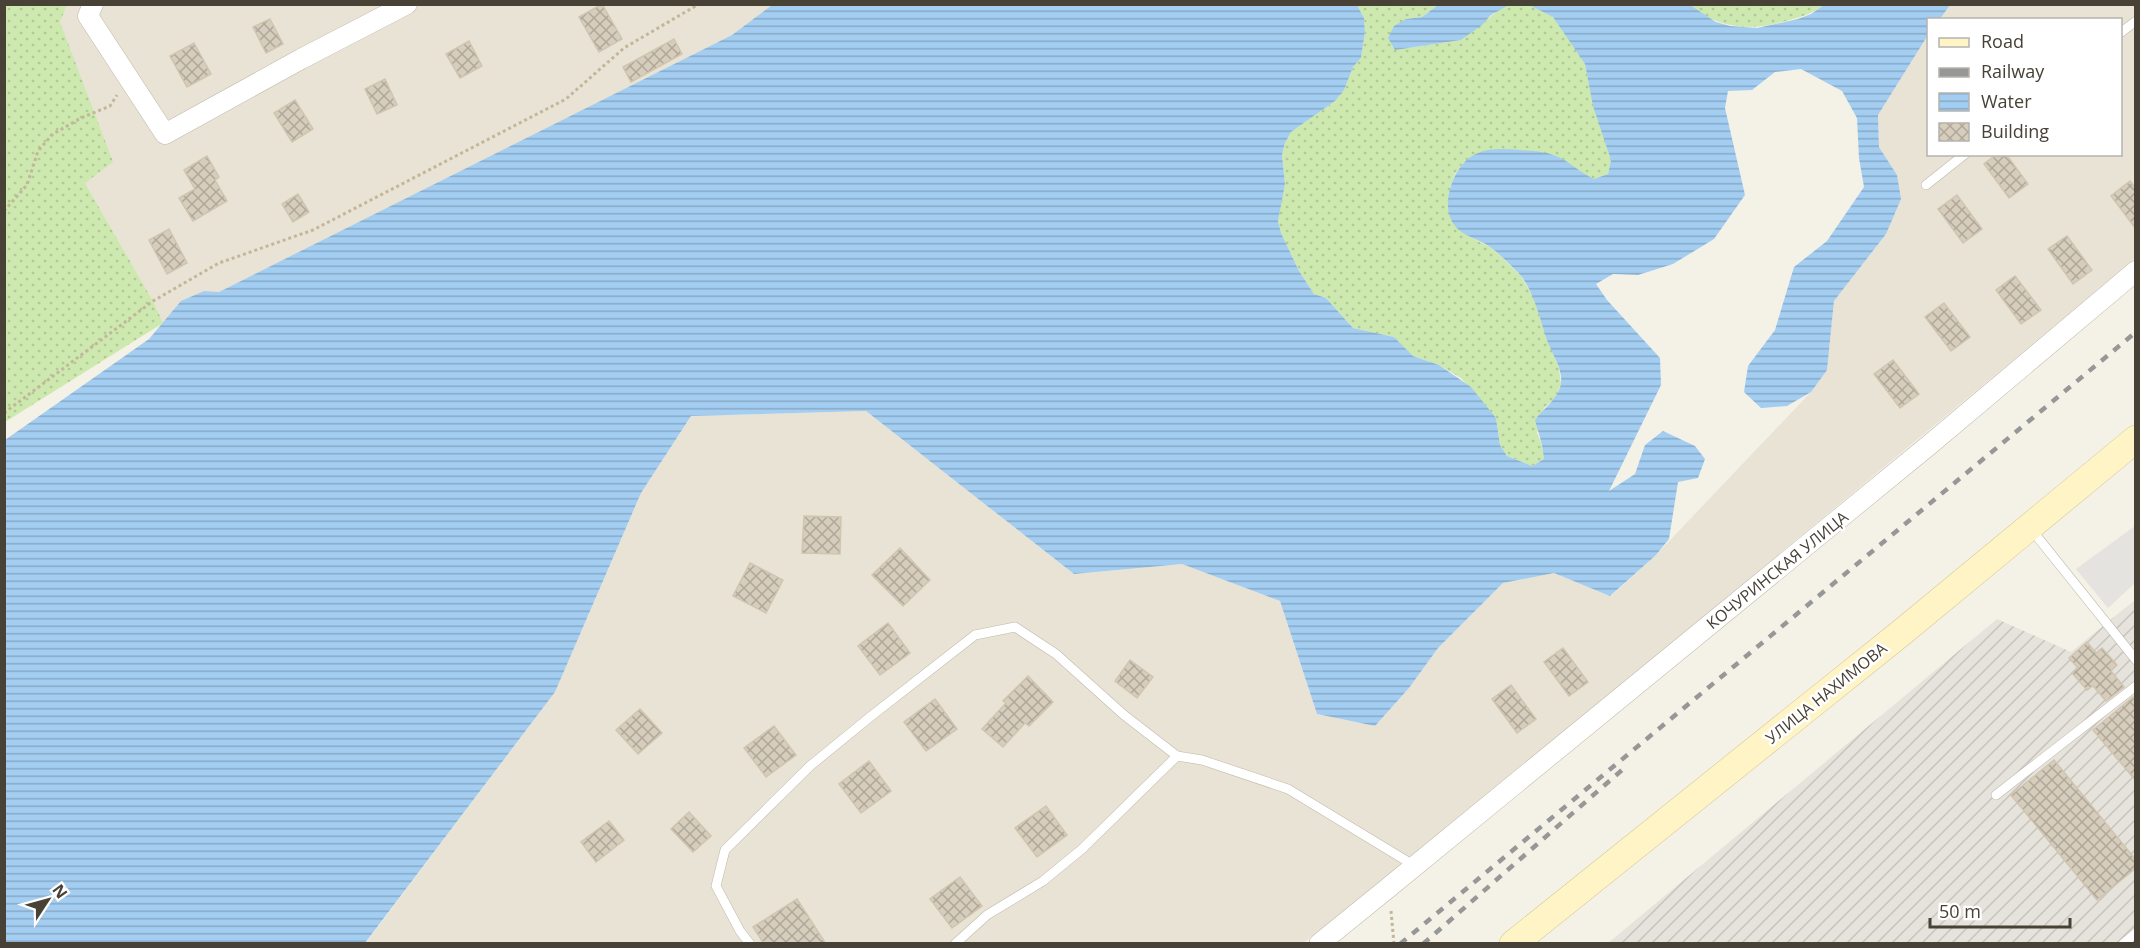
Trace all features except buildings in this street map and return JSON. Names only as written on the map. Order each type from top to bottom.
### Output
[{"type":"main road","name":"УЛИЦА НАХИМОВА","points":[[1513,944],[1892,640],[2136,439]]},
{"type":"street","points":[[93,4],[88,16],[165,134],[301,58],[407,4]]},
{"type":"street","name":"КОЧУРИНСКАЯ УЛИЦА","points":[[1318,944],[1928,446],[2136,271]]},
{"type":"lane","points":[[2122,32],[2136,21]]},
{"type":"lane","points":[[1926,185],[1962,156]]},
{"type":"lane","points":[[2030,527],[2136,660]]},
{"type":"lane","points":[[750,944],[740,931],[716,886],[725,850],[810,766],[975,635],[1015,627],[1056,654],[1124,715],[1177,756],[1202,760],[1288,789],[1415,866]]},
{"type":"lane","points":[[1996,795],[2136,686]]},
{"type":"lane","points":[[955,944],[987,915],[1043,881],[1066,862],[1177,756]]},
{"type":"lane","points":[[2123,944],[2136,933]]},
{"type":"path","points":[[4,413],[153,302],[219,263],[313,230],[567,99],[624,48],[699,4]]},
{"type":"path","points":[[4,211],[27,185],[38,151],[53,134],[81,118],[110,106],[122,85],[120,64]]},
{"type":"path","points":[[1388,888],[1394,944]]},
{"type":"shaded area","points":[[67,4],[772,5],[732,35],[329,238],[219,292],[204,291],[182,301],[163,323],[153,301],[85,183],[60,22]]},
{"type":"shaded area","points":[[1950,5],[2135,5],[2135,259],[1417,854],[1303,943],[365,944],[555,692],[641,493],[691,416],[866,411],[1074,574],[1182,564],[1280,601],[1317,714],[1375,726],[1409,688],[1438,648],[1503,583],[1554,573],[1611,596],[1656,555],[1811,392],[1827,369],[1834,301],[1886,234],[1897,175],[1879,147],[1878,115],[1927,37],[1927,156],[2122,156],[2122,18],[1941,18]]},
{"type":"shaded area","points":[[2135,526],[2135,583],[2108,608],[2076,569]]},
{"type":"shaded area","points":[[2135,600],[2135,943],[1607,944],[1997,619],[2071,652]]},
{"type":"green space","points":[[5,4],[67,5],[60,22],[113,162],[85,183],[153,301],[163,323],[5,422]]},
{"type":"green space","points":[[1357,5],[1438,5],[1422,17],[1406,19],[1408,48],[1461,40],[1503,7],[1529,5],[1553,17],[1585,64],[1611,160],[1608,174],[1594,180],[1556,158],[1530,152],[1505,153],[1464,162],[1455,174],[1450,188],[1468,236],[1492,248],[1521,276],[1535,300],[1559,369],[1561,384],[1555,398],[1544,408],[1537,433],[1544,459],[1532,466],[1507,456],[1500,445],[1496,418],[1461,378],[1439,365],[1413,356],[1394,337],[1353,328],[1326,298],[1314,294],[1299,271],[1281,233],[1278,221],[1285,184],[1282,155],[1285,143],[1291,132],[1335,101],[1344,90],[1353,67],[1361,58],[1365,32],[1364,18]]},
{"type":"green space","points":[[1690,5],[1824,5],[1809,14],[1793,19],[1757,27],[1745,27],[1722,23]]},
{"type":"water","points":[[772,5],[1357,5],[1364,18],[1365,32],[1361,58],[1353,67],[1344,90],[1335,101],[1291,132],[1285,143],[1282,155],[1285,184],[1278,221],[1281,233],[1299,271],[1314,294],[1326,298],[1353,328],[1394,337],[1413,356],[1439,365],[1471,387],[1496,418],[1500,445],[1507,456],[1532,466],[1544,459],[1535,420],[1560,388],[1559,367],[1527,284],[1493,249],[1463,233],[1453,224],[1448,205],[1451,186],[1459,169],[1471,156],[1486,150],[1542,152],[1561,158],[1594,179],[1608,174],[1611,160],[1593,106],[1585,64],[1553,17],[1529,5],[1690,5],[1716,22],[1730,26],[1757,28],[1798,19],[1824,5],[1950,5],[1941,18],[1927,18],[1927,37],[1878,115],[1879,147],[1897,175],[1901,199],[1886,234],[1834,301],[1827,370],[1811,392],[1787,406],[1761,408],[1744,392],[1748,366],[1775,330],[1794,267],[1827,241],[1864,187],[1859,158],[1857,118],[1842,91],[1801,69],[1775,72],[1752,90],[1728,91],[1725,108],[1745,195],[1714,239],[1673,264],[1638,275],[1613,274],[1596,284],[1607,300],[1660,358],[1661,385],[1609,491],[1635,474],[1645,445],[1663,431],[1695,446],[1705,459],[1698,478],[1678,482],[1669,539],[1656,555],[1610,596],[1554,573],[1503,583],[1438,648],[1409,688],[1375,726],[1317,714],[1280,601],[1182,564],[1074,574],[866,411],[691,416],[641,493],[555,692],[365,943],[5,943],[5,440],[149,339],[181,301],[204,291],[219,292],[732,35]]},
{"type":"water","points":[[1438,5],[1509,5],[1491,15],[1482,25],[1461,40],[1395,50],[1388,38],[1394,26],[1406,19],[1422,17]]},
{"type":"railway","points":[[1400,944],[2136,332]]},
{"type":"railway","points":[[1423,944],[1622,770]]}]
